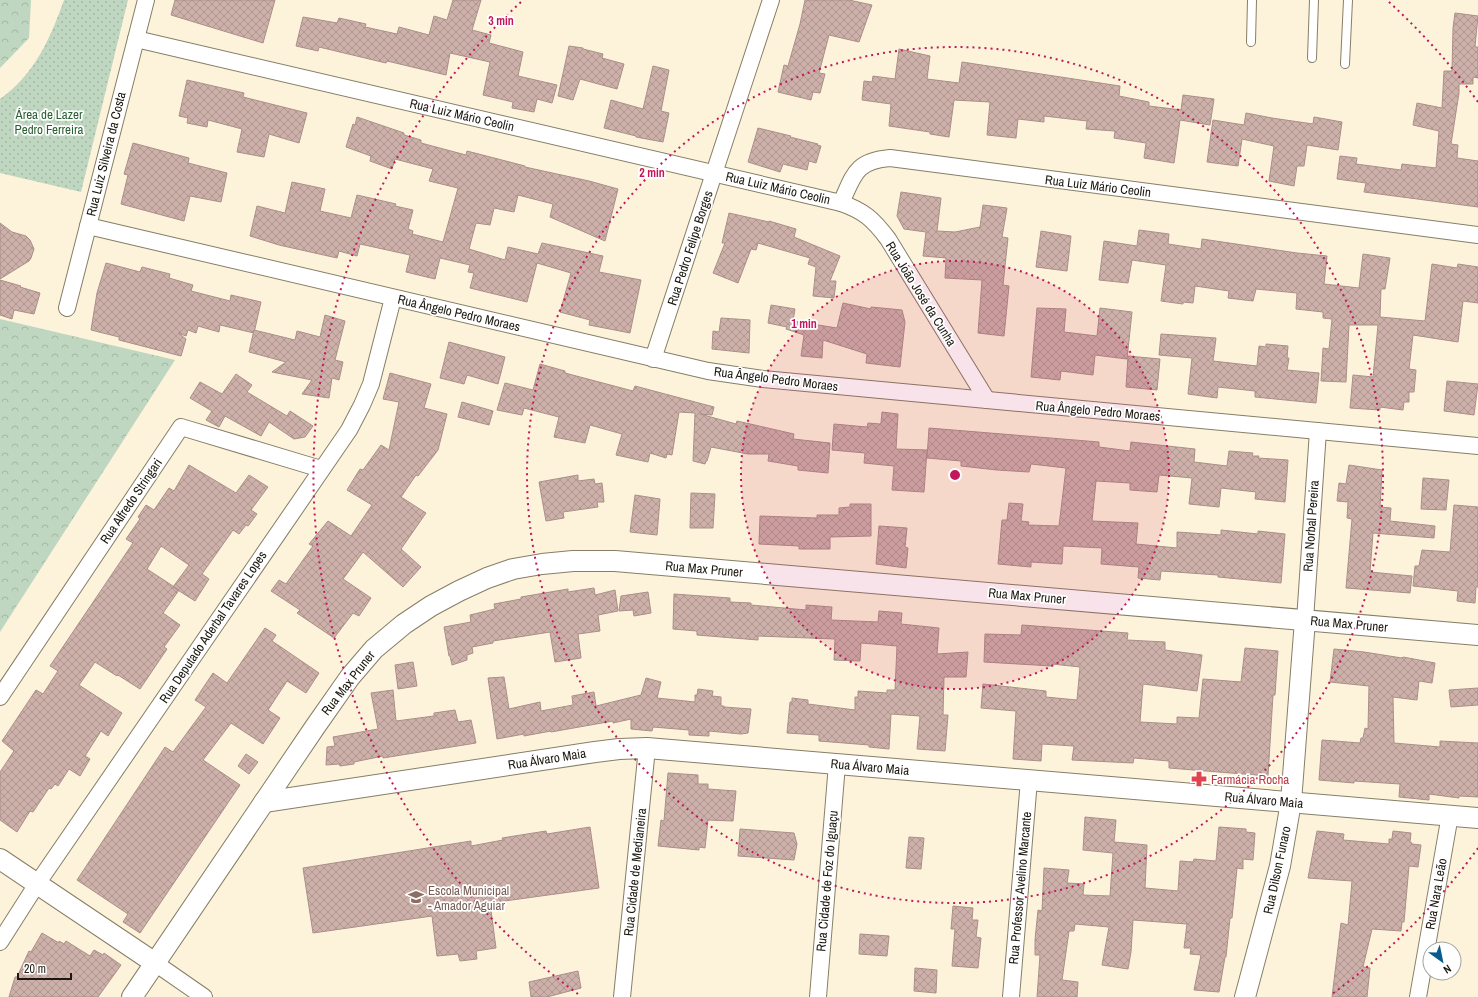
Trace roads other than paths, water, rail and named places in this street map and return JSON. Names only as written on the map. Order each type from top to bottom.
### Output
[{"type":"street","name":"Rua Luiz Silveira da Costa","points":[[67,308],[146,0]]},
{"type":"street","name":"Rua Pedro Felipe Borges","points":[[653,359],[771,0]]},
{"type":"street","name":"Rua Luiz Mário Ceolin","points":[[136,39],[841,203],[854,175],[863,164],[876,159],[890,158],[1478,235]]},
{"type":"street","name":"Rua João José da Cunha","points":[[841,203],[867,215],[877,224],[987,400]]},
{"type":"street","name":"Rua Ângelo Pedro Moraes","points":[[88,226],[708,371],[763,379],[1478,446]]},
{"type":"street","name":"Rua Deputado Aderbal Tavares Lopes","points":[[0,942],[37,884],[349,430],[371,384],[393,298]]},
{"type":"street","name":"Rua Alfredo Stringari","points":[[1,693],[181,427],[321,469]]},
{"type":"street","name":"Rua Norbal Pereira","points":[[1304,620],[1318,431]]},
{"type":"street","name":"Rua Max Pruner","points":[[132,997],[350,678],[374,650],[404,624],[431,606],[459,591],[513,569],[573,561],[616,561],[1478,635]]},
{"type":"street","name":"Rua Dilson Funaro","points":[[1245,997],[1276,880],[1292,802],[1304,620]]},
{"type":"street","name":"Rua Álvaro Maia","points":[[264,802],[595,752],[647,748],[1478,818]]},
{"type":"street","name":"Rua Cidade de Medianeira","points":[[622,997],[647,748]]},
{"type":"street","name":"Rua Cidade de Foz do Iguaçu","points":[[818,997],[837,764]]},
{"type":"street","name":"Rua Professor Avelino Marcante","points":[[1011,997],[1028,780]]},
{"type":"street","name":"Rua Nara Leão","points":[[1418,997],[1450,815]]},
{"type":"street","points":[[0,859],[204,997]]},
{"type":"lane","points":[[1251,42],[1252,0]]},
{"type":"lane","points":[[1312,58],[1314,0]]},
{"type":"lane","points":[[1345,64],[1348,0]]},
{"type":"place","name":"Farmácia Rocha","points":[[1199,779]]},
{"type":"place","name":"Escola Municipal - Amador Aguiar","points":[[416,897]]},
{"type":"park label","name":"Área de Lazer Pedro Ferreira","points":[[49,122]]}]
